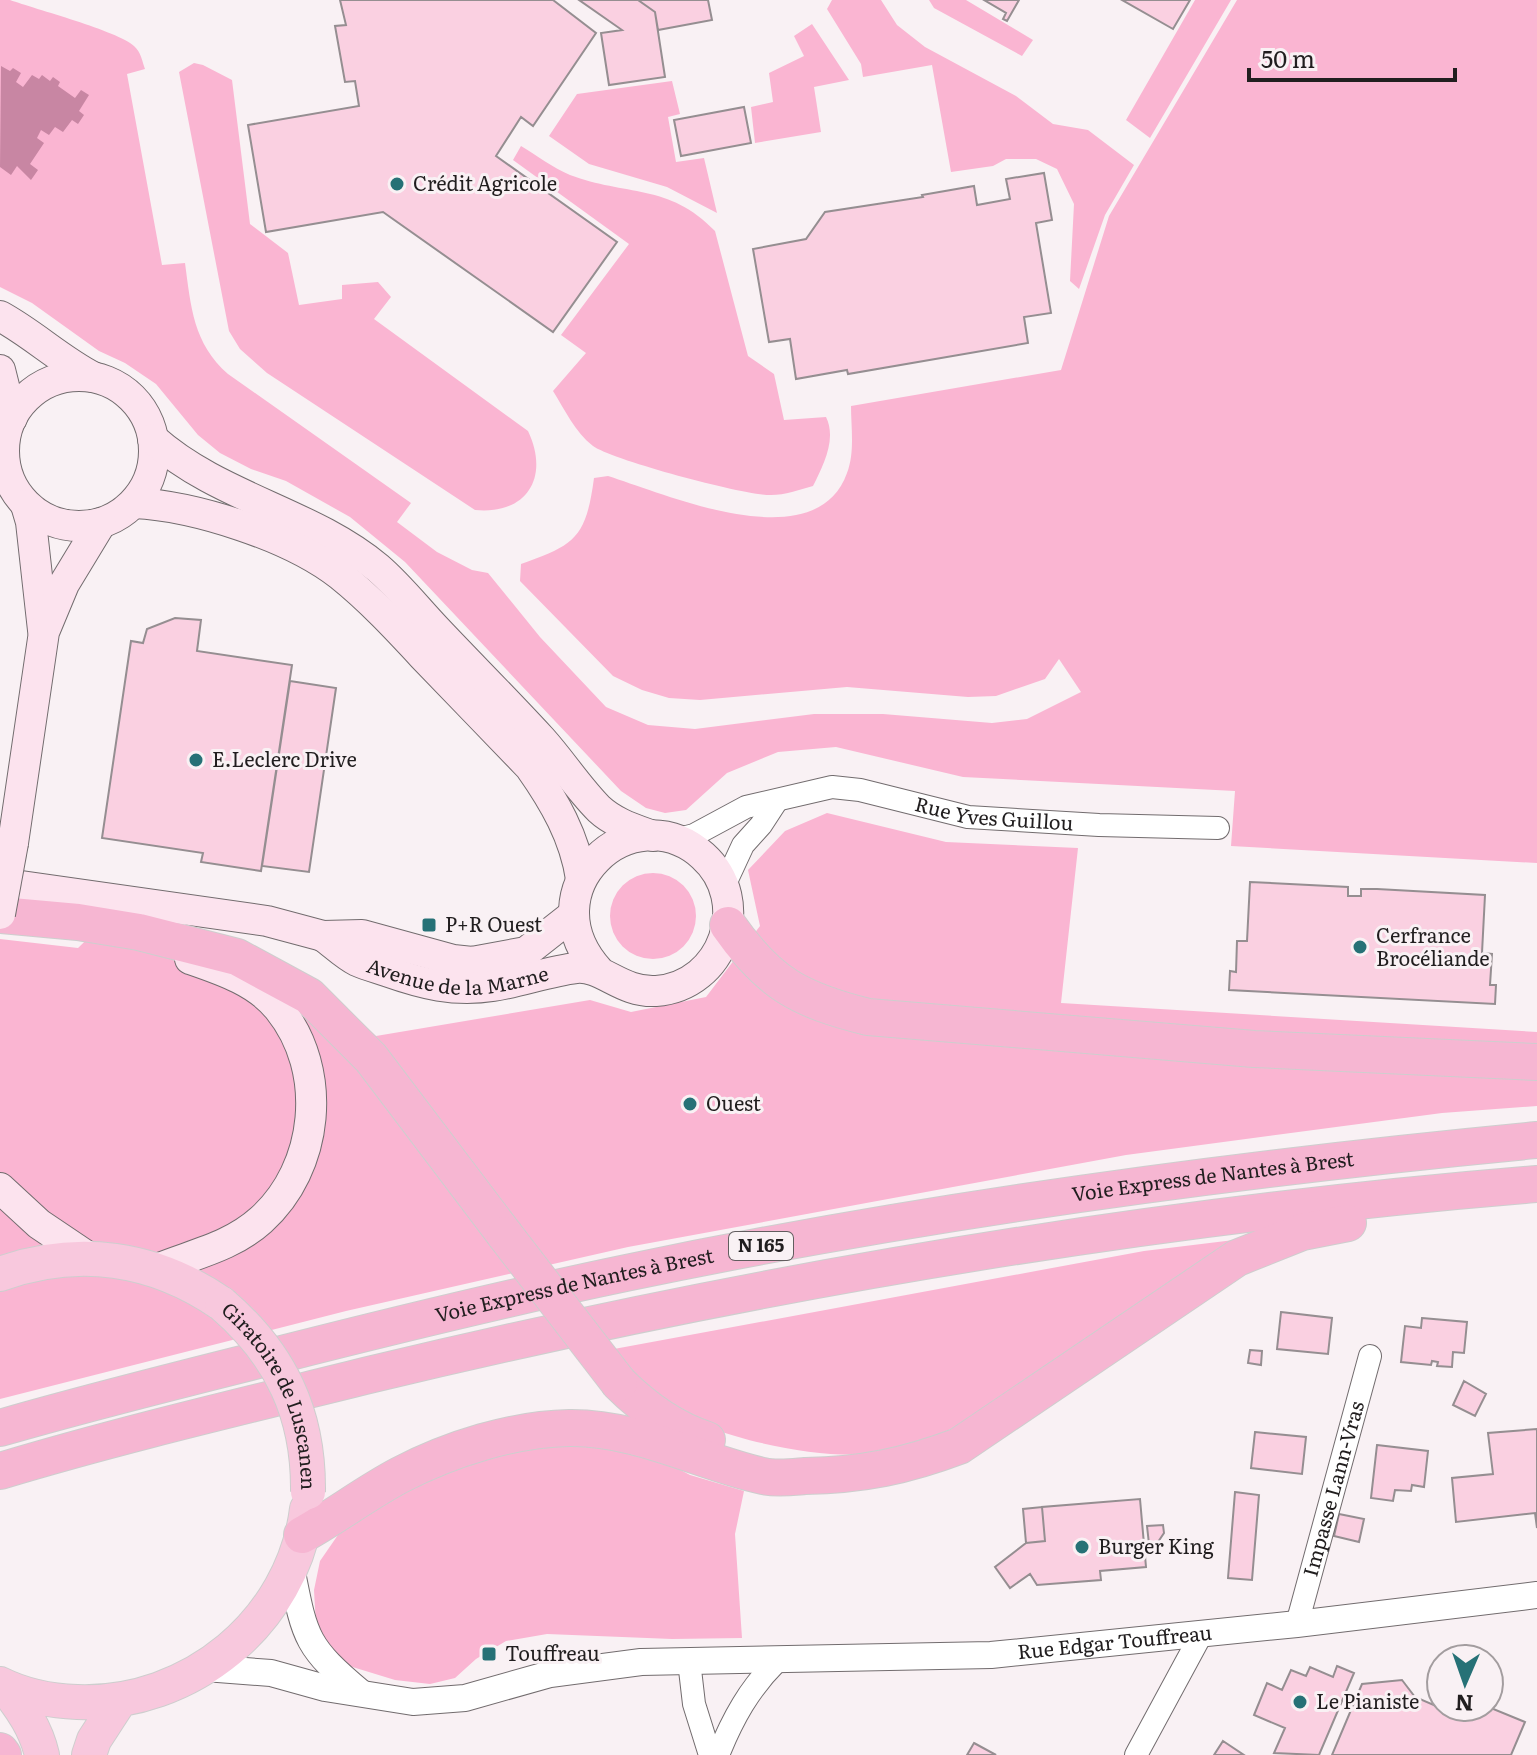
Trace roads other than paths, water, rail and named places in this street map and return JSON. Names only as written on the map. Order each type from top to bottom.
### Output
[{"type":"highway","points":[[0,917],[78,922],[139,932],[237,957],[309,996],[371,1058],[619,1383],[640,1404],[695,1436],[768,1460],[848,1476]]},
{"type":"highway","points":[[728,925],[753,959],[783,986],[824,1006],[868,1017],[1254,1049],[1537,1062]]},
{"type":"highway","name":"Voie Express de Nantes à Brest","points":[[0,1428],[519,1296],[781,1243],[1110,1190],[1407,1152],[1537,1140]]},
{"type":"highway","name":"Voie Express de Nantes à Brest","points":[[0,1471],[166,1425],[521,1339],[810,1280],[1229,1215],[1410,1194],[1537,1184]]},
{"type":"highway","points":[[296,1551],[349,1504],[426,1463],[533,1431],[606,1429],[766,1477],[848,1476],[891,1469],[959,1446],[1225,1265],[1270,1243],[1333,1225],[1537,1204]]},
{"type":"main road","points":[[0,316],[66,363],[114,385],[133,399],[146,417],[153,439],[151,473],[134,503],[124,512],[101,523],[81,527],[61,525],[42,517],[26,505],[14,490],[5,463],[5,434],[22,402],[46,384],[74,376],[93,377]]},
{"type":"main road","points":[[0,370],[12,418]]},
{"type":"main road","points":[[153,439],[171,455],[198,471],[317,527],[344,543],[379,570],[543,742],[601,811],[624,826],[664,838],[699,853],[709,862],[724,886],[729,911],[728,925],[718,953],[698,976],[684,984],[640,991],[611,980],[599,971],[580,946],[573,915],[581,879],[591,864],[611,847],[635,838],[664,838]]},
{"type":"main road","points":[[134,503],[185,508],[232,522],[298,549],[338,573],[381,612],[530,767],[570,836],[581,879]]},
{"type":"main road","points":[[26,505],[31,522],[44,632]]},
{"type":"main road","points":[[101,523],[64,584],[44,632],[0,917],[191,959],[247,982],[279,1009],[303,1052],[312,1104],[304,1154],[282,1196],[263,1218],[224,1246],[157,1269]]},
{"type":"main road","name":"Avenue de la Marne","points":[[0,883],[267,921],[323,936],[362,935],[453,960],[472,962],[526,952],[573,915]]},
{"type":"main road","name":"Avenue de la Marne","points":[[0,895],[89,897]]},
{"type":"main road","name":"Avenue de la Marne","points":[[323,936],[357,961],[434,987],[493,986],[578,967],[599,971]]},
{"type":"main road","points":[[0,1188],[39,1224],[88,1257]]},
{"type":"main road","name":"Giratoire de Luscanen","points":[[0,1274],[42,1261],[88,1257],[111,1259],[157,1269],[191,1284],[222,1304],[257,1337],[288,1388],[306,1445],[308,1492],[296,1551],[275,1597],[255,1624],[223,1656],[205,1668],[178,1683],[120,1700],[61,1702],[32,1697],[2,1686]]},
{"type":"main road","points":[[2,1686],[22,1709],[42,1755]]},
{"type":"main road","points":[[89,1755],[94,1740],[120,1700]]},
{"type":"street","name":"Rue Yves Guillou","points":[[664,838],[694,835],[746,807],[832,787],[860,790],[968,817],[1218,828]]},
{"type":"street","points":[[724,886],[743,845],[776,802]]},
{"type":"street","name":"Impasse Lann-Vras","points":[[1297,1624],[1370,1356]]},
{"type":"street","points":[[296,1551],[300,1619],[309,1643],[327,1665],[361,1693]]},
{"type":"street","name":"Rue Edgar Touffreau","points":[[205,1668],[271,1673],[325,1688],[413,1702],[465,1698],[550,1674],[641,1662],[991,1655],[1297,1624],[1537,1595]]},
{"type":"street","points":[[1136,1755],[1202,1633]]},
{"type":"street","points":[[689,1661],[694,1704],[710,1755]]},
{"type":"street","points":[[718,1755],[731,1722],[748,1692],[777,1661]]},
{"type":"place","name":"Crédit Agricole","points":[[397,184]]},
{"type":"place","name":"E.Leclerc Drive","points":[[196,760]]},
{"type":"place","name":"P+R Ouest","points":[[429,925]]},
{"type":"place","name":"Cerfrance Brocéliande","points":[[1360,947]]},
{"type":"place","name":"Ouest","points":[[690,1104]]},
{"type":"place","name":"Burger King","points":[[1082,1547]]},
{"type":"place","name":"Touffreau","points":[[489,1654]]},
{"type":"place","name":"Le Pianiste","points":[[1300,1702]]}]
